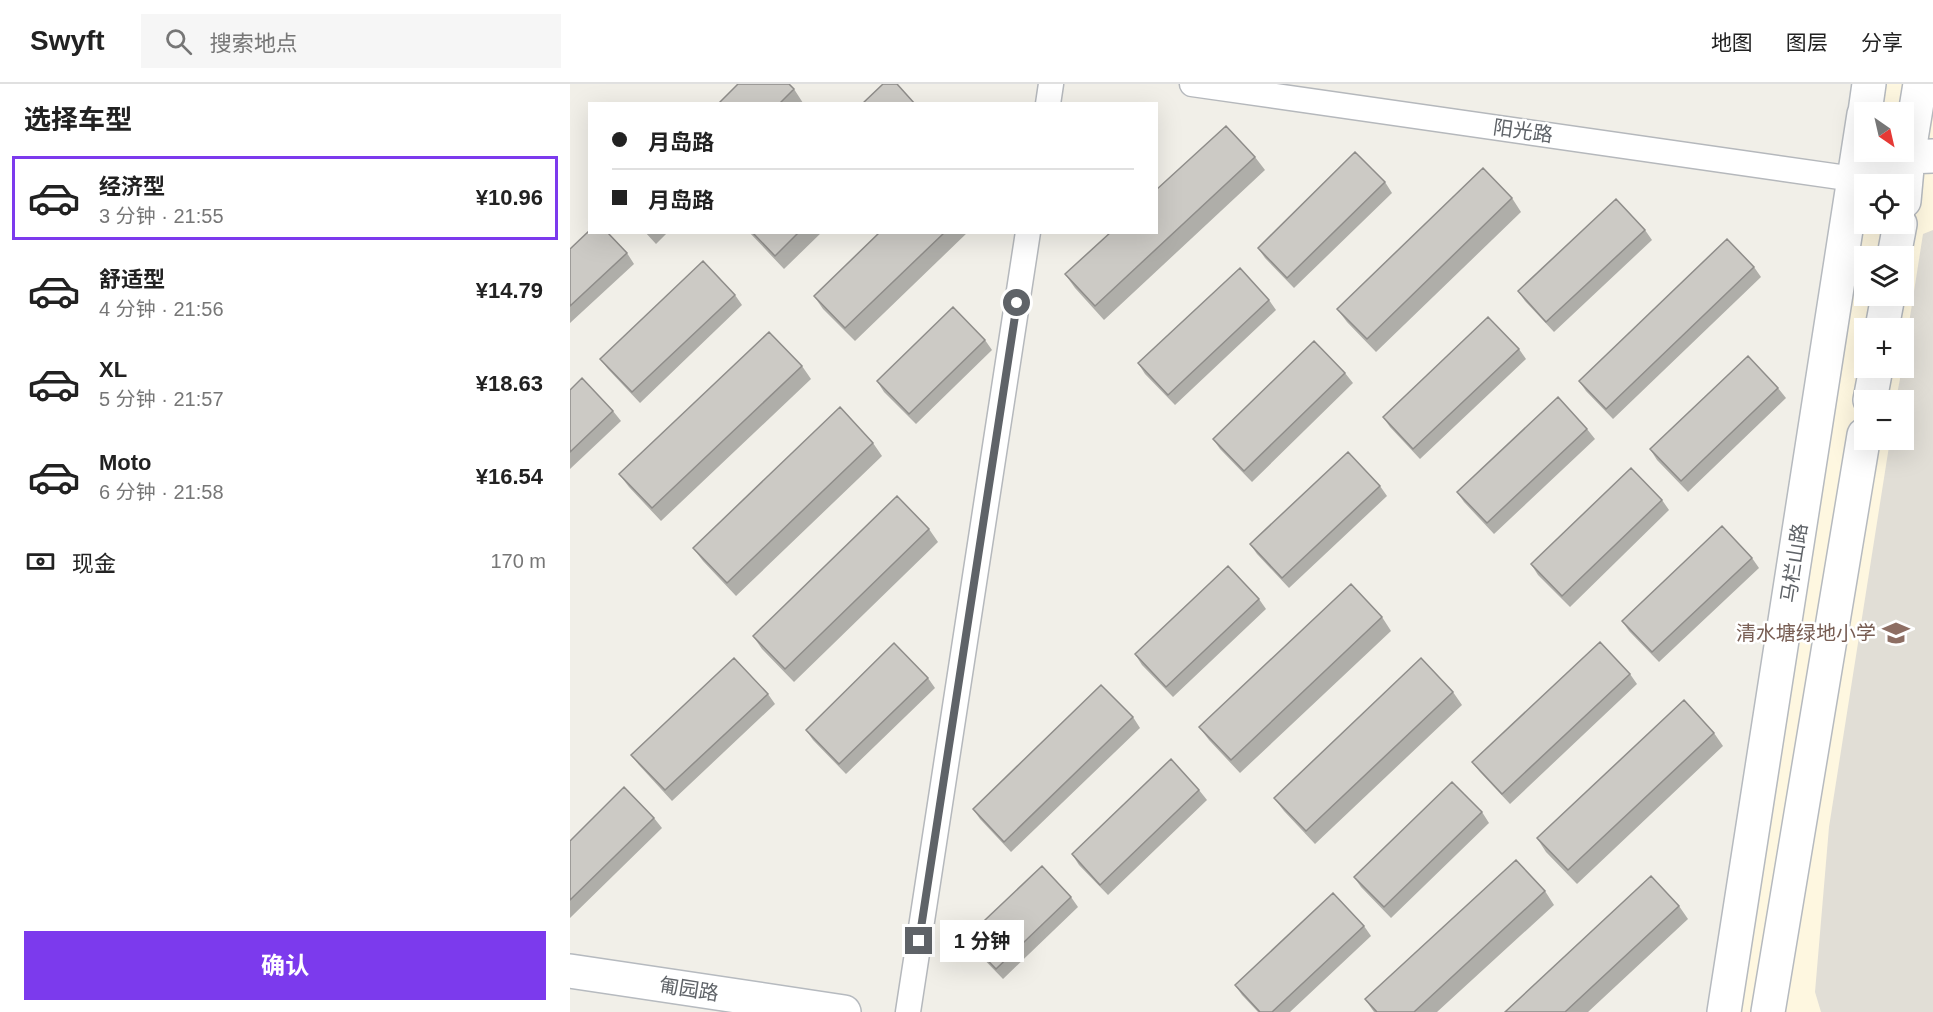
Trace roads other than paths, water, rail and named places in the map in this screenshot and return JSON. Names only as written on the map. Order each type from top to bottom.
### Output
[{"type":"main road","name":"马栏山路","points":[[1867,102],[1869,84]]},
{"type":"main road","points":[[1914,181],[1920,157],[1920,84]]},
{"type":"main road","points":[[1882,174],[1920,157]]},
{"type":"main road","name":"马栏山路","points":[[1724,1012],[1855,234]]},
{"type":"main road","points":[[1768,1012],[1862,450]]},
{"type":"main road","name":"匍园路","points":[[570,971],[843,1012]]},
{"type":"street","points":[[1048,102],[1051,84]]},
{"type":"street","name":"阳光路","points":[[1192,84],[1854,181]]},
{"type":"street","points":[[908,1012],[1028,234]]},
{"type":"place","name":"清水塘绿地小学","points":[[1896,633]]}]
